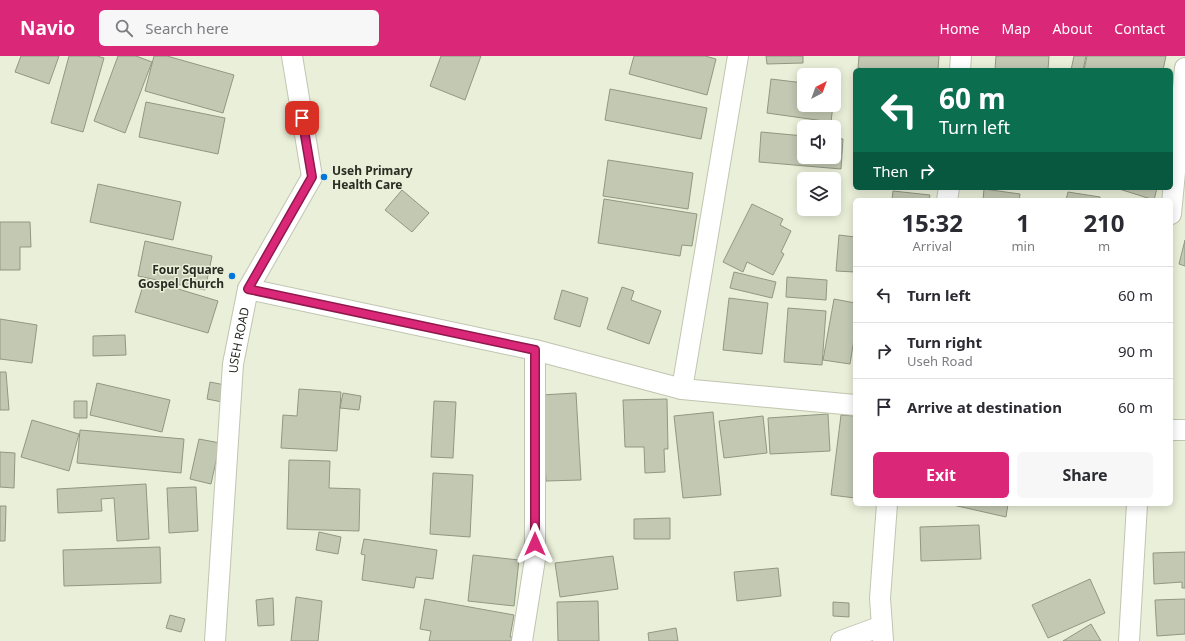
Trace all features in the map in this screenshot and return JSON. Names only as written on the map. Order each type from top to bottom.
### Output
[{"type":"street","points":[[682,389],[738,56]]},
{"type":"street","points":[[960,68],[961,56]]},
{"type":"street","name":"USEH ROAD","points":[[215,641],[233,364],[248,289],[312,177],[288,57]]},
{"type":"street","points":[[1173,198],[1185,68]]},
{"type":"street","points":[[248,289],[535,350],[682,389],[853,405]]},
{"type":"street","points":[[522,641],[535,559],[535,350]]},
{"type":"street","points":[[1173,430],[1185,430]]},
{"type":"street","points":[[841,641],[883,634],[880,598],[887,506]]},
{"type":"street","points":[[1129,641],[1137,506]]},
{"type":"building","points":[[21,56],[59,56],[49,84],[15,72]]},
{"type":"building","points":[[69,56],[97,56],[104,58],[83,132],[51,123]]},
{"type":"building","points":[[118,56],[136,56],[152,62],[125,133],[94,121]]},
{"type":"building","points":[[154,56],[167,56],[234,75],[223,113],[145,91]]},
{"type":"building","points":[[441,56],[481,56],[465,100],[430,86]]},
{"type":"building","points":[[634,56],[705,56],[716,59],[707,95],[629,74]]},
{"type":"building","points":[[766,56],[803,56],[803,63],[767,64]]},
{"type":"building","points":[[859,56],[939,56],[938,68],[858,68]]},
{"type":"building","points":[[996,56],[1049,56],[1048,68],[995,68]]},
{"type":"building","points":[[1074,56],[1086,56],[1083,68],[1071,68]]},
{"type":"building","points":[[1087,56],[1166,56],[1163,68],[1084,68]]},
{"type":"building","points":[[771,79],[797,82],[797,112],[832,112],[831,120],[817,120],[767,113]]},
{"type":"building","points":[[610,89],[707,108],[701,139],[605,120]]},
{"type":"building","points":[[146,102],[225,118],[218,154],[139,137]]},
{"type":"building","points":[[761,132],[797,135],[797,164],[841,164],[841,139],[843,139],[841,169],[759,162]]},
{"type":"building","points":[[608,160],[693,173],[688,209],[603,196]]},
{"type":"building","points":[[98,184],[181,202],[173,240],[90,222]]},
{"type":"building","points":[[402,190],[429,213],[412,232],[385,210]]},
{"type":"building","points":[[984,190],[1020,194],[1019,198],[983,198]]},
{"type":"building","points":[[1122,190],[1156,190],[1154,198],[1148,198]]},
{"type":"building","points":[[893,191],[930,195],[929,198],[892,198]]},
{"type":"building","points":[[1068,192],[1100,197],[1100,198],[1066,198]]},
{"type":"building","points":[[604,199],[697,214],[692,246],[682,245],[680,256],[598,243]]},
{"type":"building","points":[[752,204],[783,219],[780,225],[791,231],[781,252],[784,254],[773,275],[747,262],[743,272],[723,262]]},
{"type":"building","points":[[0,222],[30,222],[31,247],[20,247],[20,270],[0,270]]},
{"type":"building","points":[[839,235],[853,237],[853,272],[836,271]]},
{"type":"building","points":[[1185,240],[1185,266],[1179,264]]},
{"type":"building","points":[[145,241],[212,256],[205,290],[138,276]]},
{"type":"building","points":[[734,272],[776,282],[772,298],[730,288]]},
{"type":"building","points":[[787,277],[827,280],[826,300],[786,297]]},
{"type":"building","points":[[145,279],[218,301],[208,333],[135,312]]},
{"type":"building","points":[[622,287],[634,291],[631,300],[661,311],[649,344],[607,329]]},
{"type":"building","points":[[562,290],[588,298],[580,327],[554,319]]},
{"type":"building","points":[[729,298],[768,303],[762,354],[723,350]]},
{"type":"building","points":[[834,299],[853,303],[853,345],[850,364],[823,360]]},
{"type":"building","points":[[788,308],[826,311],[822,365],[784,362]]},
{"type":"building","points":[[0,319],[37,325],[32,363],[0,359]]},
{"type":"building","points":[[125,335],[126,355],[93,356],[93,336]]},
{"type":"building","points":[[0,372],[6,372],[9,410],[0,410]]},
{"type":"building","points":[[210,382],[225,385],[222,402],[207,399]]},
{"type":"building","points":[[97,383],[170,400],[162,432],[90,415]]},
{"type":"building","points":[[299,389],[341,392],[337,451],[281,448],[283,415],[297,416]]},
{"type":"building","points":[[343,393],[361,396],[359,410],[340,408]]},
{"type":"building","points":[[576,393],[581,480],[546,481],[541,395]]},
{"type":"building","points":[[667,399],[668,449],[664,449],[665,472],[645,473],[644,447],[625,447],[623,400]]},
{"type":"building","points":[[74,401],[87,401],[87,418],[74,418]]},
{"type":"building","points":[[434,401],[456,402],[453,458],[431,457]]},
{"type":"building","points":[[713,412],[721,495],[683,498],[674,416]]},
{"type":"building","points":[[828,414],[830,451],[770,454],[768,418]]},
{"type":"building","points":[[841,415],[853,416],[853,498],[831,495]]},
{"type":"building","points":[[763,416],[767,453],[724,458],[719,421]]},
{"type":"building","points":[[32,420],[79,434],[69,471],[21,457]]},
{"type":"building","points":[[80,430],[184,439],[181,473],[77,463]]},
{"type":"building","points":[[199,439],[220,443],[211,484],[190,479]]},
{"type":"building","points":[[0,452],[15,453],[14,488],[0,487]]},
{"type":"building","points":[[289,460],[330,461],[329,488],[360,489],[359,531],[287,529]]},
{"type":"building","points":[[433,473],[473,475],[470,537],[430,534]]},
{"type":"building","points":[[146,484],[149,539],[117,541],[114,498],[101,499],[102,511],[58,513],[57,489]]},
{"type":"building","points":[[196,487],[198,531],[169,533],[167,488]]},
{"type":"building","points":[[0,506],[6,506],[5,541],[0,541]]},
{"type":"building","points":[[957,506],[1008,506],[1006,517]]},
{"type":"building","points":[[670,518],[670,539],[634,539],[634,519]]},
{"type":"building","points":[[979,525],[981,559],[921,561],[920,527]]},
{"type":"building","points":[[319,532],[341,537],[338,554],[316,550]]},
{"type":"building","points":[[364,539],[437,550],[433,579],[416,577],[414,588],[362,580],[365,555],[361,554]]},
{"type":"building","points":[[160,547],[161,583],[64,586],[63,550]]},
{"type":"building","points":[[1185,552],[1185,588],[1182,588],[1182,582],[1154,584],[1153,553]]},
{"type":"building","points":[[473,555],[519,560],[514,606],[468,601]]},
{"type":"building","points":[[613,556],[618,589],[560,597],[555,563]]},
{"type":"building","points":[[778,568],[781,596],[737,601],[734,572]]},
{"type":"building","points":[[1090,579],[1105,613],[1048,638],[1032,605]]},
{"type":"building","points":[[296,597],[322,601],[318,641],[291,641]]},
{"type":"building","points":[[273,598],[274,625],[258,626],[256,600]]},
{"type":"building","points":[[425,599],[514,615],[510,637],[512,637],[511,641],[429,641],[431,631],[420,629]]},
{"type":"building","points":[[1185,599],[1185,634],[1157,636],[1155,600]]},
{"type":"building","points":[[598,601],[599,641],[558,641],[557,602]]},
{"type":"building","points":[[833,602],[849,603],[849,617],[833,616]]},
{"type":"building","points":[[170,615],[185,619],[181,632],[166,628]]},
{"type":"building","points":[[1091,624],[1101,641],[1063,641]]},
{"type":"building","points":[[676,628],[678,641],[649,641],[648,633]]},
{"type":"place","name":"Useh Primary Health Care","points":[[324,177]]},
{"type":"place","name":"Four Square Gospel Church","points":[[232,276]]},
{"type":"route","points":[[302,118],[312,177],[248,289],[535,350],[535,544]]}]
